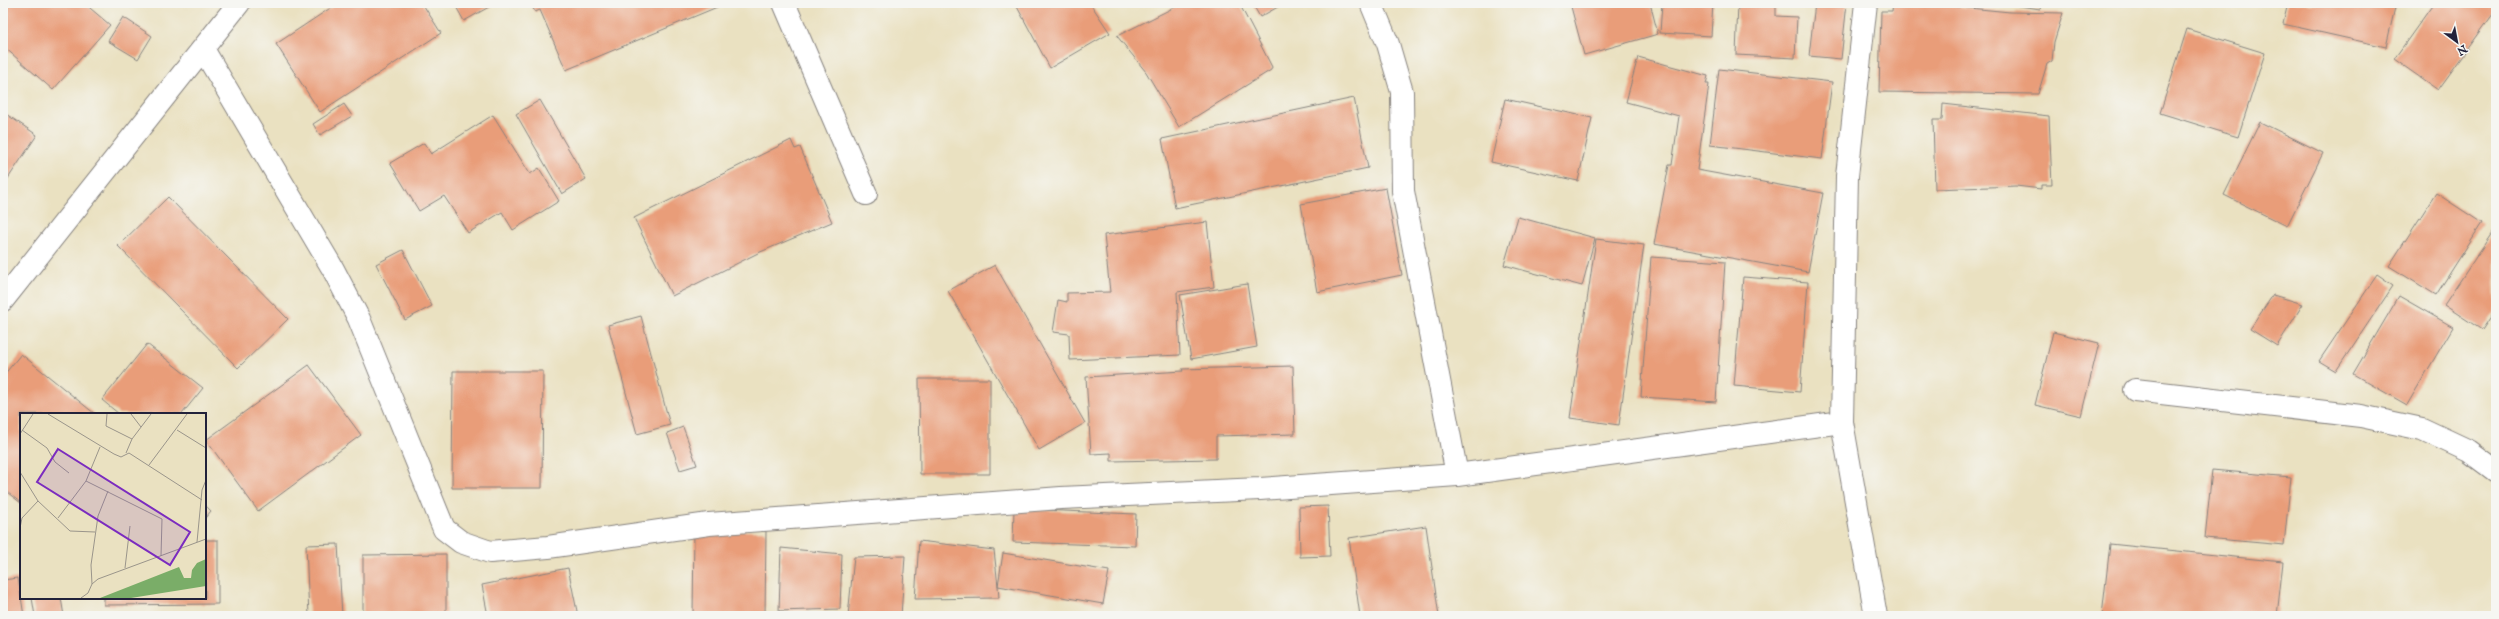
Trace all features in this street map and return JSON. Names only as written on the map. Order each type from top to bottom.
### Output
[{"type":"street","points":[[3,300],[239,3]]},
{"type":"street","points":[[784,3],[866,194]]},
{"type":"street","points":[[1371,3],[1388,44],[1402,92],[1403,191],[1457,475]]},
{"type":"street","points":[[1866,3],[1847,176],[1842,422],[1876,616]]},
{"type":"street","points":[[203,48],[333,269],[359,319],[444,529],[461,542],[490,552],[548,547],[709,524],[1062,498],[1260,489],[1457,475],[1842,422]]},
{"type":"street","points":[[2135,390],[2362,416],[2422,429],[2469,451],[2496,470]]},
{"type":"building","points":[[3,3],[84,3],[110,25],[53,90],[3,46]]},
{"type":"building","points":[[338,3],[422,3],[441,33],[320,112],[276,44]]},
{"type":"building","points":[[454,3],[496,3],[464,21]]},
{"type":"building","points":[[530,3],[721,3],[722,5],[566,70],[540,10],[535,12]]},
{"type":"building","points":[[1015,3],[1090,3],[1110,33],[1050,68]]},
{"type":"building","points":[[1183,3],[1239,3],[1272,67],[1271,70],[1179,127],[1146,72],[1117,36]]},
{"type":"building","points":[[1252,3],[1285,3],[1260,17]]},
{"type":"building","points":[[1570,3],[1650,3],[1658,34],[1584,55]]},
{"type":"building","points":[[1662,3],[1713,3],[1711,36],[1660,33]]},
{"type":"building","points":[[1738,3],[1776,3],[1776,16],[1797,17],[1795,58],[1736,55]]},
{"type":"building","points":[[1815,3],[1847,3],[1841,59],[1809,56]]},
{"type":"building","points":[[1893,3],[1918,3],[2010,12],[2063,13],[2054,42],[2052,61],[2047,64],[2038,94],[1879,92],[1881,11],[1892,11]]},
{"type":"building","points":[[2000,3],[2041,3],[2040,9]]},
{"type":"building","points":[[2288,3],[2396,3],[2386,47],[2283,24]]},
{"type":"building","points":[[2434,3],[2496,3],[2496,10],[2438,90],[2394,59]]},
{"type":"building","points":[[123,17],[152,36],[138,59],[108,41]]},
{"type":"building","points":[[2187,29],[2265,53],[2238,137],[2160,113]]},
{"type":"building","points":[[1638,57],[1708,76],[1706,84],[1709,84],[1697,170],[1823,193],[1808,272],[1654,244],[1669,165],[1672,165],[1679,116],[1626,102]]},
{"type":"building","points":[[1719,69],[1832,82],[1822,159],[1710,145]]},
{"type":"building","points":[[1354,98],[1368,168],[1175,208],[1162,139]]},
{"type":"building","points":[[1505,99],[1592,118],[1578,181],[1491,162]]},
{"type":"building","points":[[540,100],[586,179],[562,194],[516,114]]},
{"type":"building","points":[[344,104],[352,116],[320,135],[313,124]]},
{"type":"building","points":[[1943,104],[2049,116],[2052,185],[2041,185],[2041,189],[2016,186],[1935,189],[1933,120],[1942,120]]},
{"type":"building","points":[[3,112],[37,135],[3,186]]},
{"type":"building","points":[[493,115],[530,174],[539,168],[559,201],[513,230],[502,212],[468,233],[444,196],[419,211],[390,163],[424,143],[431,154]]},
{"type":"building","points":[[2260,122],[2323,153],[2287,226],[2224,195]]},
{"type":"building","points":[[791,140],[795,149],[800,147],[832,222],[758,253],[672,296],[634,218]]},
{"type":"building","points":[[1386,188],[1402,275],[1317,292],[1301,204]]},
{"type":"building","points":[[2436,193],[2482,223],[2436,295],[2389,266]]},
{"type":"building","points":[[168,197],[288,319],[238,368],[118,246]]},
{"type":"building","points":[[1518,217],[1595,238],[1582,286],[1504,265]]},
{"type":"building","points":[[1207,222],[1214,287],[1177,292],[1180,355],[1070,360],[1069,334],[1053,332],[1058,300],[1067,302],[1067,293],[1110,292],[1104,235]]},
{"type":"building","points":[[2494,230],[2496,309],[2482,330],[2444,305]]},
{"type":"building","points":[[1596,239],[1644,245],[1619,425],[1570,418]]},
{"type":"building","points":[[403,250],[432,306],[405,320],[376,264]]},
{"type":"building","points":[[1651,257],[1725,262],[1716,402],[1641,397]]},
{"type":"building","points":[[995,265],[1085,423],[1039,450],[948,291]]},
{"type":"building","points":[[2377,275],[2393,286],[2336,371],[2319,361]]},
{"type":"building","points":[[1743,277],[1808,282],[1800,392],[1734,386]]},
{"type":"building","points":[[1247,284],[1257,347],[1191,359],[1180,295]]},
{"type":"building","points":[[2273,295],[2303,304],[2277,346],[2250,329]]},
{"type":"building","points":[[2399,296],[2453,327],[2407,405],[2353,374]]},
{"type":"building","points":[[641,316],[670,425],[637,434],[608,325]]},
{"type":"building","points":[[2053,332],[2099,343],[2081,416],[2035,405]]},
{"type":"building","points":[[147,344],[203,388],[183,413],[118,413],[102,400]]},
{"type":"building","points":[[21,354],[94,413],[20,413],[20,502],[3,489],[3,376]]},
{"type":"building","points":[[309,365],[361,435],[258,511],[206,440]]},
{"type":"building","points":[[1293,366],[1295,434],[1216,436],[1216,459],[1111,461],[1111,453],[1091,454],[1086,377],[1183,371],[1182,369]]},
{"type":"building","points":[[453,371],[543,371],[542,488],[452,488]]},
{"type":"building","points":[[919,379],[990,379],[990,474],[920,474]]},
{"type":"building","points":[[683,427],[697,465],[680,470],[667,433]]},
{"type":"building","points":[[2212,470],[2291,477],[2284,545],[2205,538]]},
{"type":"building","points":[[206,506],[211,511],[206,517]]},
{"type":"building","points":[[1328,506],[1330,556],[1300,557],[1299,507]]},
{"type":"building","points":[[1014,509],[1136,514],[1135,546],[1013,542]]},
{"type":"building","points":[[1426,526],[1439,616],[1360,616],[1349,538]]},
{"type":"building","points":[[694,531],[766,531],[765,616],[693,616]]},
{"type":"building","points":[[206,540],[218,540],[218,604],[104,605],[104,599],[206,599]]},
{"type":"building","points":[[919,541],[994,550],[999,598],[915,599]]},
{"type":"building","points":[[338,544],[342,616],[309,616],[306,545]]},
{"type":"building","points":[[2110,544],[2283,562],[2277,616],[2102,616]]},
{"type":"building","points":[[781,548],[842,554],[840,609],[779,611]]},
{"type":"building","points":[[1003,553],[1109,571],[1103,604],[998,586]]},
{"type":"building","points":[[446,554],[446,616],[363,616],[363,555]]},
{"type":"building","points":[[905,556],[901,616],[848,616],[854,557]]},
{"type":"building","points":[[568,568],[578,616],[488,616],[482,585]]},
{"type":"building","points":[[18,578],[20,599],[21,599],[24,616],[3,616],[3,580]]},
{"type":"building","points":[[32,599],[61,599],[64,616],[35,616]]}]
